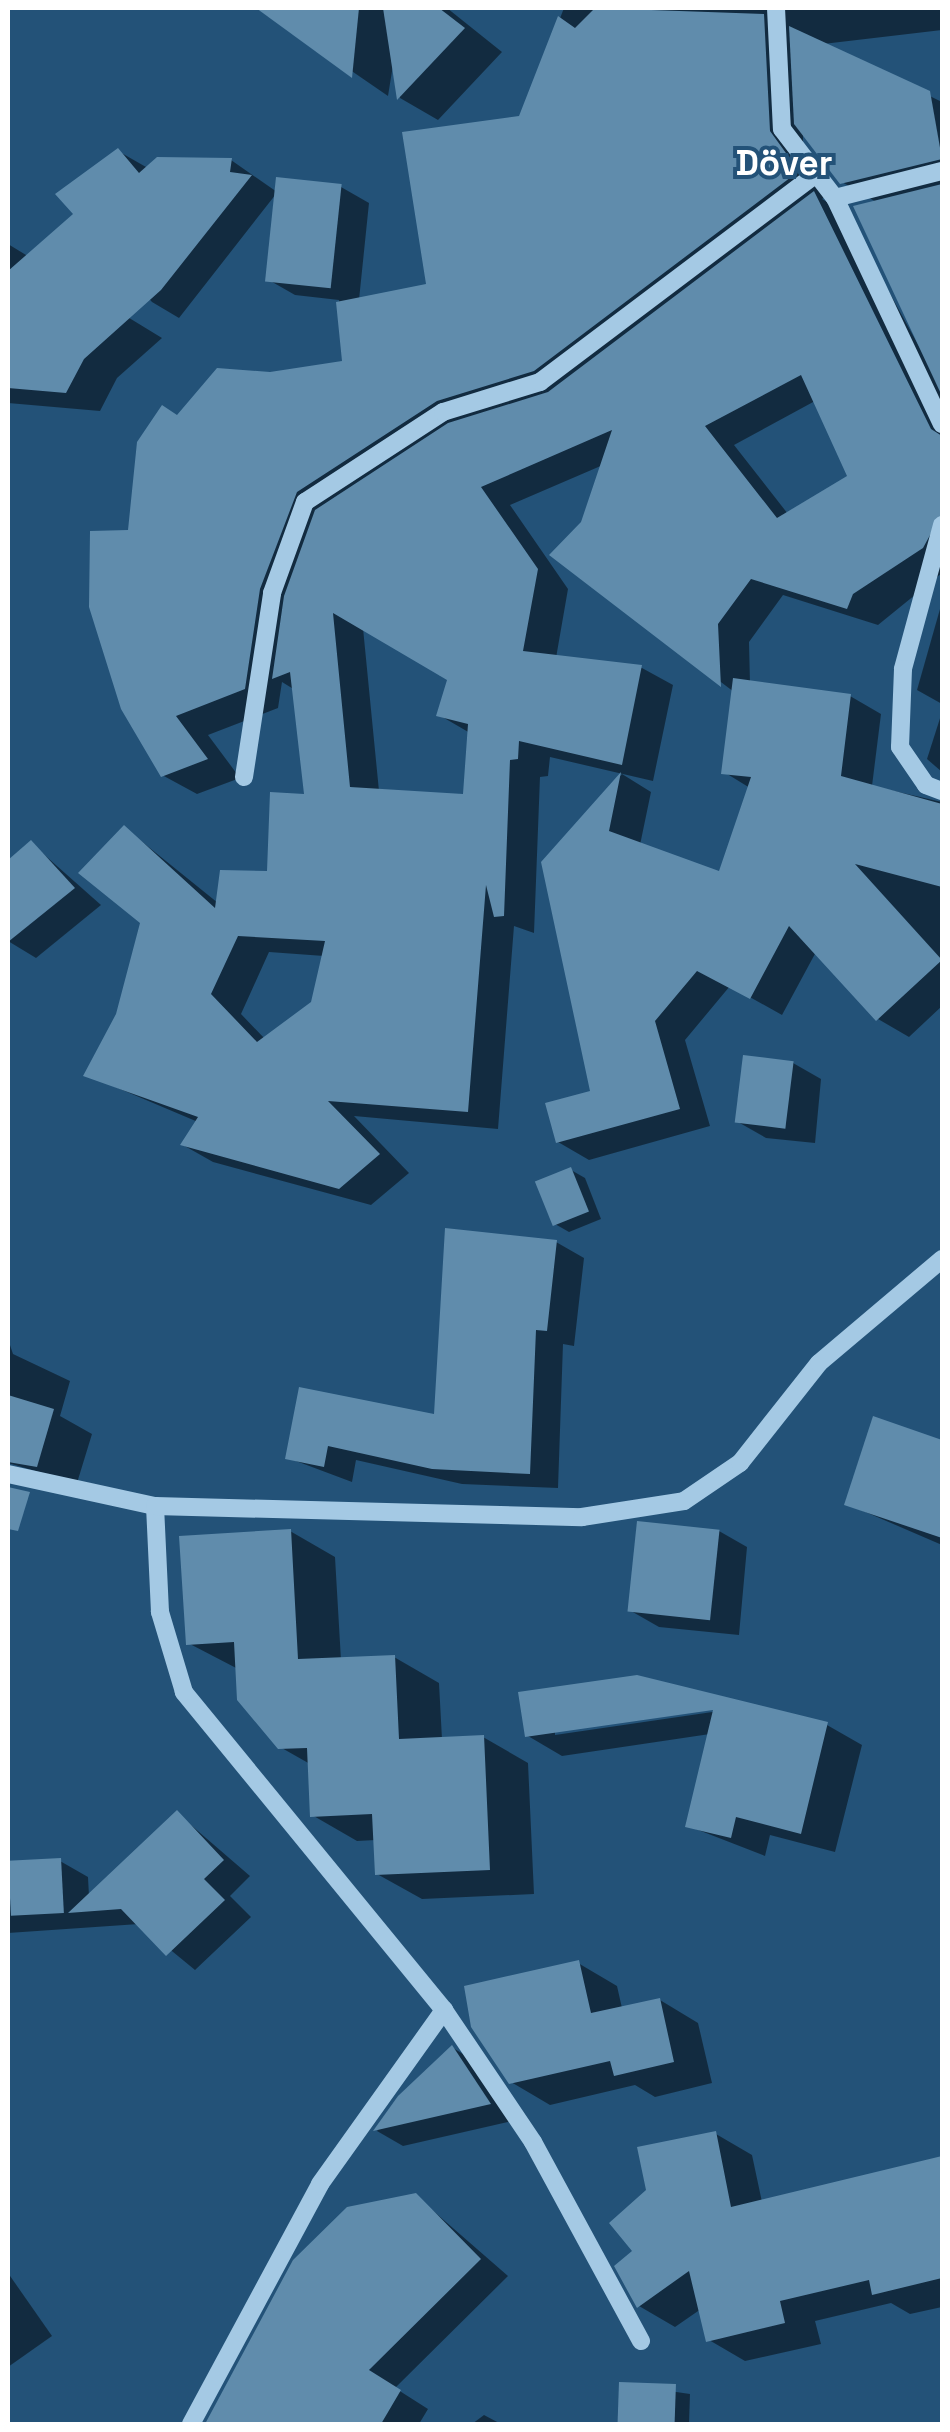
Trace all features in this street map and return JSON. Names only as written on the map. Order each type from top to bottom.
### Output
[{"type":"street","points":[[776,8],[782,129],[835,198],[942,424]]},
{"type":"street","points":[[835,198],[942,171]]},
{"type":"street","points":[[244,777],[272,593],[305,502],[443,412],[540,382],[816,174]]},
{"type":"street","points":[[942,524],[903,670],[900,747],[926,785],[942,791]]},
{"type":"street","points":[[8,1474],[155,1506],[582,1517],[684,1501],[740,1463],[819,1362],[942,1259]]},
{"type":"street","points":[[155,1506],[160,1612],[184,1692],[444,2010],[533,2142],[641,2341]]},
{"type":"street","points":[[191,2424],[320,2184],[444,2010]]},
{"type":"building","points":[[256,8],[359,8],[352,78]]},
{"type":"building","points":[[383,8],[439,8],[465,28],[397,100]]},
{"type":"building","points":[[595,8],[764,14],[770,131],[799,171],[534,371],[437,401],[297,492],[260,589],[245,689],[176,716],[208,759],[161,777],[121,709],[89,607],[90,531],[128,530],[137,442],[162,405],[177,415],[217,368],[270,372],[342,361],[336,302],[426,284],[402,132],[519,116],[558,16],[575,28]]},
{"type":"building","points":[[789,26],[930,91],[942,159],[840,184],[794,124]]},
{"type":"building","points":[[118,148],[139,173],[157,157],[232,158],[230,172],[252,175],[161,290],[84,359],[66,393],[8,388],[8,271],[73,214],[55,194]]},
{"type":"building","points":[[276,177],[342,184],[331,288],[265,281]]},
{"type":"building","points":[[942,184],[942,396],[853,206]]},
{"type":"building","points":[[814,191],[931,429],[942,436],[942,513],[923,548],[853,594],[847,609],[751,579],[718,624],[721,687],[549,555],[581,522],[612,430],[481,487],[538,569],[523,651],[642,665],[622,765],[519,741],[518,759],[510,760],[504,916],[494,917],[486,885],[468,1112],[328,1101],[380,1154],[339,1189],[180,1145],[198,1117],[83,1076],[116,1014],[140,923],[78,873],[124,825],[215,908],[220,870],[267,871],[270,792],[304,794],[290,672],[272,679],[284,596],[315,510],[448,423],[548,392]],"holes":[[[801,375],[847,476],[777,518],[705,426]],[[333,613],[447,680],[436,716],[468,724],[463,794],[350,787]],[[238,936],[325,941],[311,1002],[257,1042],[211,994]]]},
{"type":"building","points":[[733,678],[851,694],[841,776],[942,804],[942,887],[855,864],[942,960],[876,1021],[789,926],[750,999],[697,971],[655,1021],[680,1109],[556,1143],[545,1103],[590,1091],[541,862],[621,772],[609,831],[719,871],[751,777],[721,774]]},
{"type":"building","points":[[31,840],[75,888],[8,942],[8,860]]},
{"type":"building","points":[[743,1055],[794,1061],[785,1129],[735,1122]]},
{"type":"building","points":[[571,1167],[589,1212],[553,1226],[535,1182]]},
{"type":"building","points":[[445,1228],[557,1240],[547,1331],[536,1330],[530,1474],[432,1469],[328,1446],[324,1467],[285,1459],[299,1387],[434,1414]]},
{"type":"building","points":[[8,1395],[54,1409],[37,1467],[8,1462]]},
{"type":"building","points":[[873,1416],[942,1440],[942,1538],[844,1505]]},
{"type":"building","points":[[8,1487],[30,1492],[18,1531],[8,1529]]},
{"type":"building","points":[[637,1521],[720,1530],[710,1620],[627,1612]]},
{"type":"building","points":[[291,1529],[298,1659],[395,1655],[399,1739],[484,1735],[490,1870],[375,1875],[372,1814],[310,1817],[307,1748],[278,1749],[237,1700],[234,1642],[186,1645],[179,1536]]},
{"type":"building","points":[[637,1675],[828,1722],[801,1834],[736,1817],[731,1838],[685,1827],[713,1710],[525,1737],[518,1692]]},
{"type":"building","points":[[177,1810],[224,1860],[204,1879],[225,1900],[166,1956],[121,1909],[68,1913]]},
{"type":"building","points":[[61,1858],[64,1913],[11,1916],[8,1861]]},
{"type":"building","points":[[579,1960],[591,2013],[660,1998],[674,2062],[614,2076],[610,2061],[509,2084],[471,2027],[464,1986]]},
{"type":"building","points":[[452,2045],[491,2104],[373,2131],[398,2096]]},
{"type":"building","points":[[716,2131],[731,2207],[942,2156],[942,2278],[872,2295],[869,2280],[780,2301],[785,2323],[706,2342],[689,2271],[637,2308],[614,2266],[632,2251],[609,2223],[646,2190],[637,2147]]},
{"type":"building","points":[[416,2193],[481,2259],[369,2370],[401,2390],[381,2424],[205,2424],[293,2260],[347,2207]]},
{"type":"building","points":[[619,2382],[676,2384],[675,2424],[618,2424]]},
{"type":"district","name":"Döver","points":[[784,163]]}]
